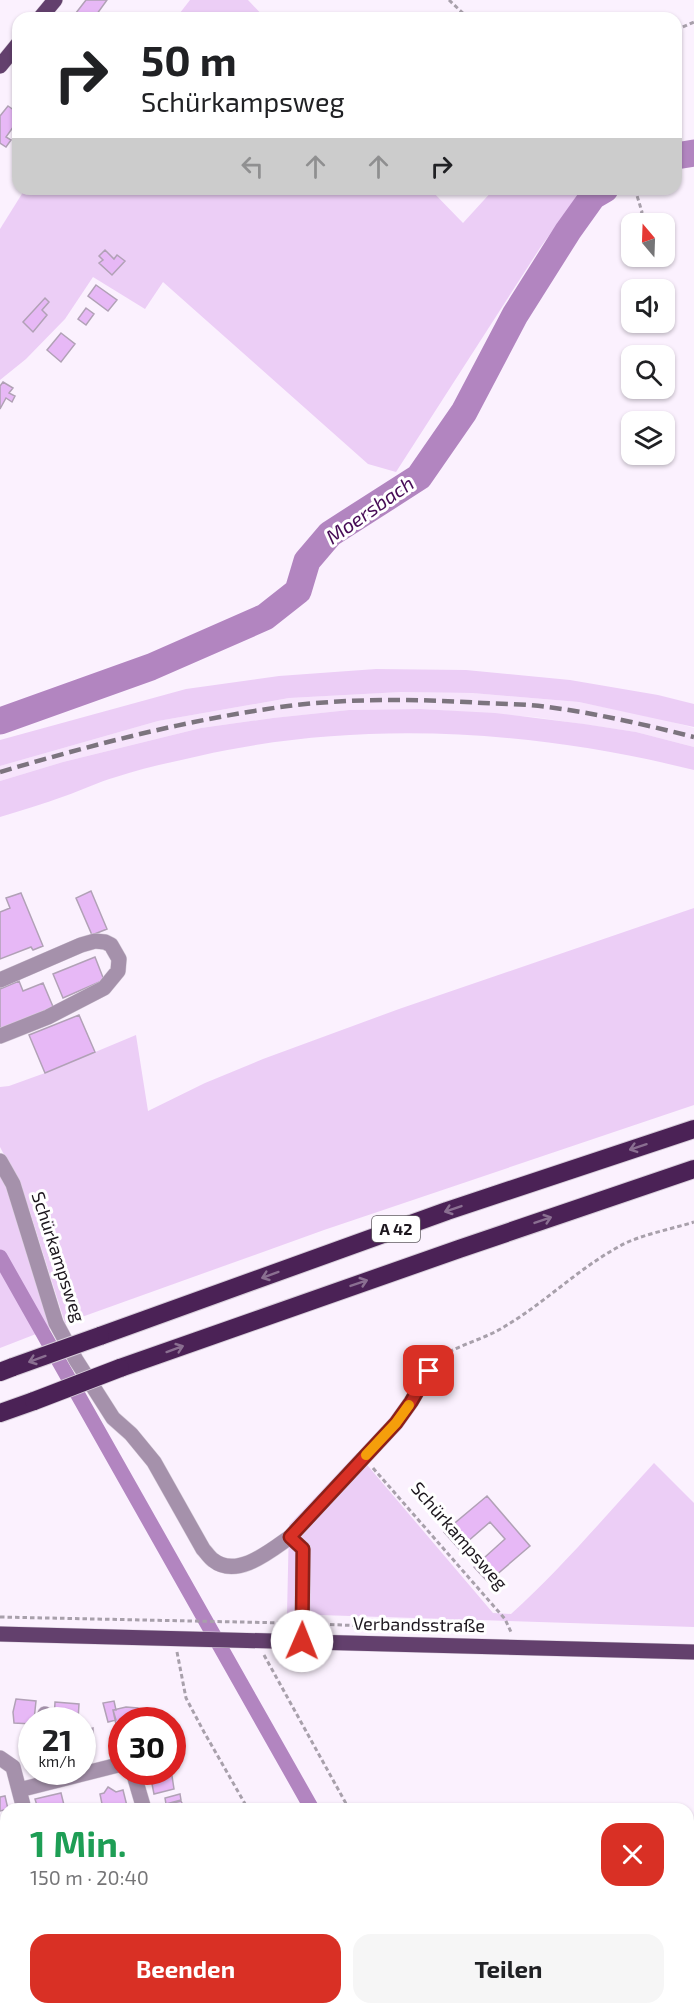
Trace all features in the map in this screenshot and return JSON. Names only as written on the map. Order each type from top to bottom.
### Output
[{"type":"highway","name":"A 42","points":[[7,1370],[447,1211],[694,1129]]},
{"type":"highway","name":"A 42","points":[[0,1413],[380,1276],[694,1169]]},
{"type":"main road","points":[[45,12],[55,0]]},
{"type":"main road","points":[[0,66],[12,51]]},
{"type":"main road","name":"Verbandsstraße","points":[[0,1634],[302,1641],[511,1639],[694,1652]]},
{"type":"street","points":[[0,980],[81,945],[96,941],[111,945],[119,959],[118,971],[104,988],[48,1017],[0,1036]]},
{"type":"street","name":"Schürkampsweg","points":[[0,1161],[13,1184],[56,1323],[76,1360],[113,1418],[131,1434],[154,1462],[203,1549],[213,1561],[227,1566],[242,1566],[269,1552],[290,1537],[396,1423],[436,1358]]},
{"type":"street","points":[[290,1537],[303,1549],[302,1641]]},
{"type":"street","points":[[0,1758],[13,1767],[22,1803]]},
{"type":"street","points":[[19,1790],[33,1785]]},
{"type":"street","points":[[137,1785],[142,1803]]},
{"type":"path","points":[[449,0],[462,12]]},
{"type":"path","points":[[637,195],[642,213]]},
{"type":"path","points":[[436,1358],[505,1327],[590,1263],[622,1244],[694,1222]]},
{"type":"path","name":"Schürkampsweg","points":[[364,1458],[506,1619],[511,1639]]},
{"type":"path","points":[[0,1617],[302,1623],[477,1630]]},
{"type":"path","points":[[500,1631],[511,1639]]},
{"type":"path","points":[[182,1639],[186,1698],[245,1803]]},
{"type":"path","points":[[273,1653],[263,1653],[346,1803]]},
{"type":"shaded area","points":[[190,0],[248,0],[259,12],[181,12]]},
{"type":"shaded area","points":[[21,195],[436,195],[463,223],[489,195],[582,195],[574,201],[540,248],[396,472],[368,464],[163,282],[145,309],[93,277],[65,319],[26,359],[0,380],[0,229]]},
{"type":"shaded area","points":[[376,669],[466,670],[570,680],[658,695],[694,704],[694,727],[579,702],[472,693],[401,692],[289,698],[158,721],[0,766],[0,740],[186,689],[279,676]]},
{"type":"shaded area","points":[[401,692],[472,693],[579,702],[694,728],[694,747],[636,732],[534,717],[420,709],[349,710],[201,728],[63,762],[0,781],[0,766],[158,721],[289,698]]},
{"type":"shaded area","points":[[420,709],[495,713],[636,732],[694,747],[694,770],[633,756],[510,738],[447,734],[322,737],[260,744],[158,765],[109,779],[0,817],[0,781],[63,762],[201,728],[349,710]]},
{"type":"shaded area","points":[[694,908],[694,1105],[324,1230],[65,1323],[30,1212],[0,1147],[0,1087],[45,1073],[136,1035],[148,1111],[205,1083],[263,1059],[399,1009]]},
{"type":"shaded area","points":[[0,1171],[9,1187],[54,1327],[0,1348]]},
{"type":"shaded area","points":[[357,1453],[493,1613],[511,1614],[567,1559],[654,1463],[694,1503],[694,1627],[287,1614],[289,1525]]},
{"type":"building","points":[[86,0],[107,0],[98,12],[77,12]]},
{"type":"building","points":[[8,106],[12,109],[12,129],[6,137],[11,140],[6,147],[0,143],[0,116]]},
{"type":"building","points":[[105,250],[114,259],[117,255],[125,261],[112,275],[99,263],[103,260],[99,256]]},
{"type":"building","points":[[96,285],[117,300],[108,311],[88,296]]},
{"type":"building","points":[[45,298],[49,302],[42,310],[47,315],[33,332],[23,322]]},
{"type":"building","points":[[86,308],[94,314],[86,325],[78,319]]},
{"type":"building","points":[[61,333],[75,344],[61,362],[47,350]]},
{"type":"building","points":[[3,382],[13,388],[9,393],[15,396],[12,402],[6,398],[0,409],[0,386]]},
{"type":"building","points":[[91,891],[107,929],[92,935],[76,898]]},
{"type":"building","points":[[21,893],[43,946],[33,950],[31,947],[0,959],[0,912],[10,908],[6,898]]},
{"type":"building","points":[[95,957],[104,980],[63,998],[53,974]]},
{"type":"building","points":[[19,981],[23,991],[43,983],[54,1009],[0,1031],[0,989]]},
{"type":"building","points":[[79,1015],[95,1052],[45,1073],[29,1035]]},
{"type":"building","points":[[487,1496],[530,1546],[488,1582],[474,1567],[505,1539],[490,1522],[459,1549],[444,1532]]},
{"type":"building","points":[[16,1699],[36,1701],[35,1707],[18,1707],[18,1723],[14,1723],[13,1712]]},
{"type":"building","points":[[114,1701],[115,1707],[108,1707],[108,1722],[103,1703]]},
{"type":"building","points":[[55,1702],[79,1704],[79,1707],[55,1707]]},
{"type":"building","points":[[152,1785],[173,1785],[174,1789],[154,1794]]},
{"type":"building","points":[[108,1787],[116,1792],[123,1790],[126,1803],[102,1803],[100,1794],[104,1793]]},
{"type":"building","points":[[61,1793],[64,1803],[36,1803],[35,1799]]},
{"type":"building","points":[[180,1794],[181,1800],[166,1803],[165,1798]]},
{"type":"building","points":[[5,1796],[7,1803],[0,1803],[0,1797]]},
{"type":"waterway","name":"Moersbach","points":[[682,155],[694,153]]},
{"type":"waterway","name":"Moersbach","points":[[0,721],[151,667],[265,617],[298,591],[307,561],[330,534],[419,477],[464,412],[515,315],[568,231],[595,195]]},
{"type":"waterway","points":[[0,1257],[309,1803]]},
{"type":"railway","points":[[0,772],[107,742],[179,725],[251,711],[361,700],[539,706],[602,716],[694,737]]},
{"type":"slow traffic","points":[[366,1455],[396,1423],[409,1405]]},
{"type":"route","points":[[302,1641],[303,1549],[290,1537],[396,1423],[429,1371]]}]
